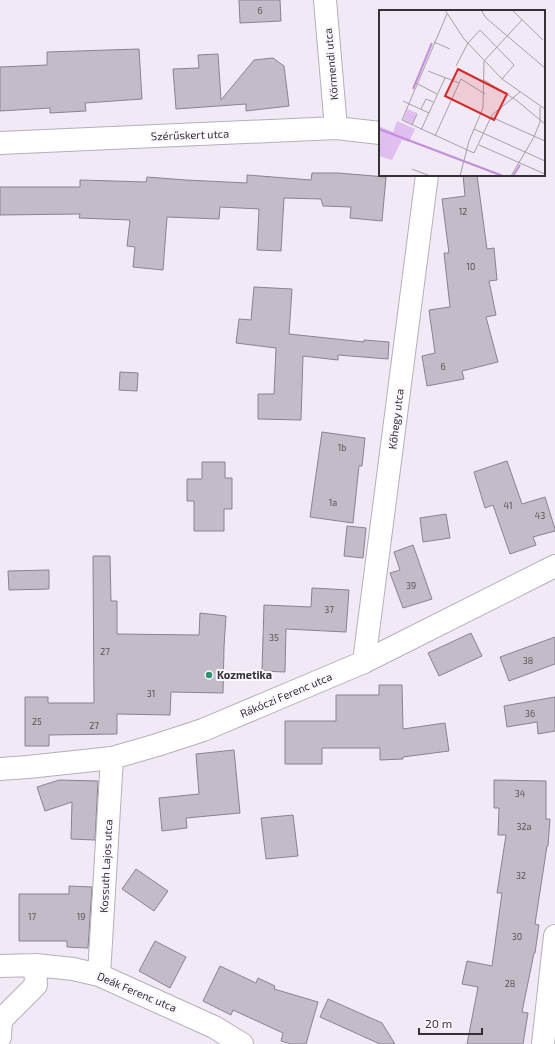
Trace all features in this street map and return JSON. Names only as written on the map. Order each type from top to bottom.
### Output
[{"type":"street","name":"Körmendi utca","points":[[325,0],[336,128]]},
{"type":"street","name":"Szérűskert utca","points":[[0,143],[336,128],[379,133]]},
{"type":"street","name":"Kőhegy utca","points":[[364,662],[427,176]]},
{"type":"street","name":"Rákóczi Ferenc utca","points":[[0,768],[28,768],[112,758],[158,746],[203,730],[364,662],[555,566]]},
{"type":"street","name":"Kossuth Lajos utca","points":[[99,975],[112,758]]},
{"type":"street","points":[[543,1044],[555,936]]},
{"type":"street","name":"Deák Ferenc utca","points":[[0,966],[35,966],[73,969],[99,975],[214,1027],[242,1044]]},
{"type":"street","points":[[0,1037],[1,1020],[36,985],[35,966]]},
{"type":"building","points":[[239,0],[280,0],[281,21],[240,23]]},
{"type":"building","points":[[139,49],[142,99],[85,103],[86,111],[50,113],[50,108],[0,111],[0,67],[47,65],[47,52]]},
{"type":"building","points":[[218,54],[221,100],[254,60],[273,58],[284,66],[289,106],[246,111],[246,104],[176,109],[173,69],[199,68],[198,55]]},
{"type":"building","points":[[312,173],[338,173],[386,177],[382,221],[350,218],[351,207],[323,206],[321,199],[284,198],[281,251],[257,250],[259,209],[220,207],[219,219],[167,217],[163,270],[133,267],[135,247],[127,246],[130,220],[79,218],[80,214],[0,215],[0,187],[80,187],[80,180],[146,182],[147,177],[247,183],[247,175],[311,180]]},
{"type":"building","points":[[463,176],[477,176],[487,249],[494,248],[497,280],[489,281],[496,315],[486,317],[498,362],[462,371],[464,379],[427,386],[422,356],[435,353],[429,310],[450,307],[444,253],[449,253],[442,199],[465,196]]},
{"type":"building","points":[[254,287],[292,289],[289,334],[364,342],[364,340],[389,342],[388,359],[338,355],[338,360],[303,356],[301,420],[258,419],[258,394],[274,394],[276,348],[236,343],[239,319],[251,320]]},
{"type":"building","points":[[120,372],[138,373],[137,391],[119,390]]},
{"type":"building","points":[[322,432],[365,438],[362,466],[359,466],[353,523],[310,517]]},
{"type":"building","points":[[507,461],[522,504],[545,497],[555,529],[555,531],[533,537],[536,545],[510,554],[493,505],[485,508],[474,472]]},
{"type":"building","points":[[202,462],[225,462],[225,478],[232,478],[232,509],[224,509],[224,531],[194,531],[194,501],[187,501],[187,479],[202,479]]},
{"type":"building","points":[[446,514],[450,538],[423,542],[420,518]]},
{"type":"building","points":[[347,526],[366,528],[363,558],[344,556]]},
{"type":"building","points":[[413,545],[432,599],[403,608],[390,573],[400,570],[394,552]]},
{"type":"building","points":[[93,556],[110,556],[111,601],[117,601],[117,634],[199,635],[200,613],[226,616],[223,693],[171,692],[170,715],[117,714],[117,734],[49,735],[49,746],[25,746],[25,697],[48,697],[48,703],[94,703]]},
{"type":"building","points":[[49,570],[49,589],[9,590],[8,571]]},
{"type":"building","points":[[312,588],[349,590],[346,632],[286,629],[285,672],[262,671],[264,605],[311,607]]},
{"type":"building","points":[[471,633],[482,656],[439,676],[428,653]]},
{"type":"building","points":[[555,637],[555,664],[509,681],[500,657]]},
{"type":"building","points":[[379,685],[402,685],[403,729],[445,723],[449,751],[403,757],[403,759],[380,760],[380,748],[322,748],[322,764],[285,764],[285,721],[336,721],[336,695],[379,695]]},
{"type":"building","points":[[555,697],[555,731],[538,734],[537,722],[507,727],[504,706]]},
{"type":"building","points":[[234,750],[240,813],[186,818],[187,828],[162,831],[159,798],[199,794],[196,754]]},
{"type":"building","points":[[59,780],[98,781],[95,840],[71,839],[72,802],[45,811],[37,787]]},
{"type":"building","points":[[494,780],[546,781],[546,819],[550,819],[548,846],[535,924],[539,925],[535,953],[522,1012],[528,1013],[523,1044],[467,1044],[478,987],[462,984],[467,961],[492,966],[502,893],[497,893],[506,835],[498,835],[499,808],[494,808]]},
{"type":"building","points":[[293,815],[298,856],[266,859],[261,818]]},
{"type":"building","points":[[136,869],[168,891],[154,911],[122,889]]},
{"type":"building","points":[[69,886],[92,887],[88,948],[67,947],[67,941],[19,941],[19,894],[69,894]]},
{"type":"building","points":[[155,941],[186,957],[170,988],[139,971]]},
{"type":"building","points":[[220,966],[256,983],[258,978],[275,986],[274,989],[318,1002],[306,1044],[291,1044],[281,1041],[283,1033],[233,1010],[231,1015],[203,1001]]},
{"type":"building","points":[[328,999],[382,1023],[395,1044],[380,1044],[320,1017]]},
{"type":"place","name":"Kozmetika","points":[[209,675]]}]
